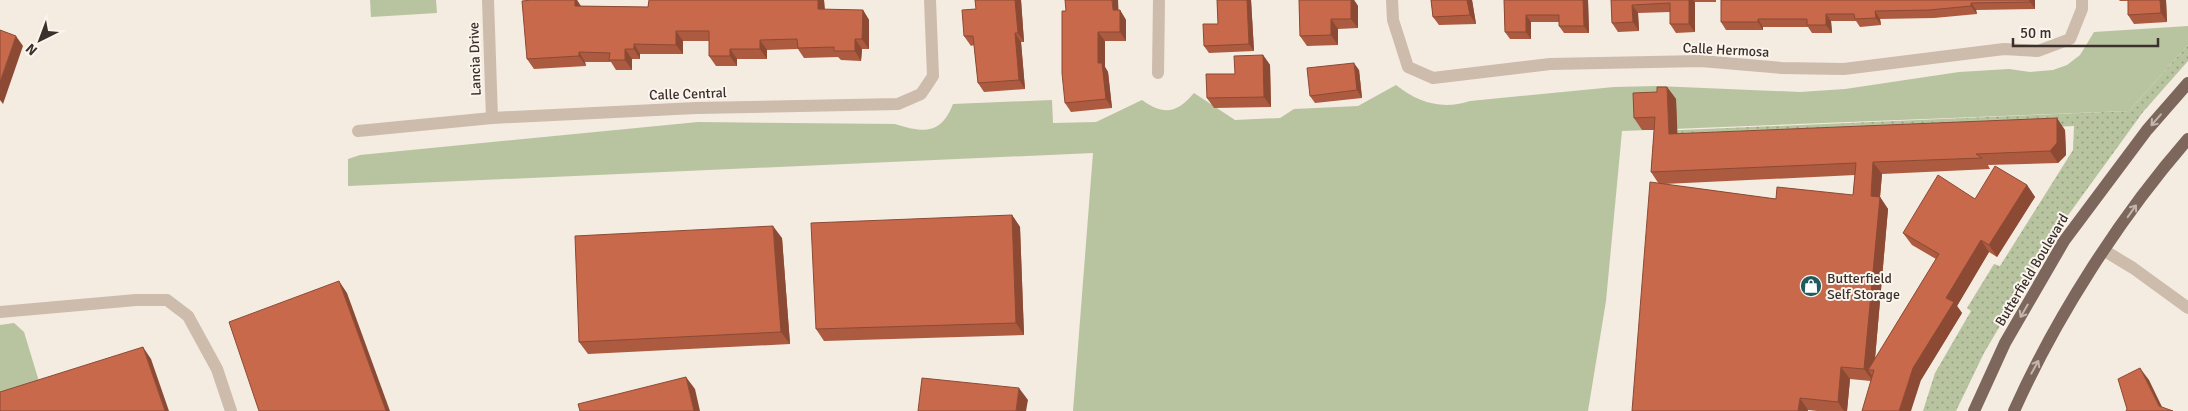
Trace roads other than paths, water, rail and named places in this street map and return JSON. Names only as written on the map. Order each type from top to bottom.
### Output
[{"type":"main road","name":"Butterfield Boulevard","points":[[1974,411],[2006,343],[2064,241],[2147,130],[2188,83]]},
{"type":"main road","points":[[2014,411],[2028,380],[2064,316],[2105,251],[2146,192],[2188,139]]},
{"type":"street","name":"Lancia Drive","points":[[488,0],[492,118]]},
{"type":"street","name":"Calle Central","points":[[358,132],[492,118],[696,108],[898,104],[921,94],[933,76],[930,0]]},
{"type":"street","points":[[1158,73],[1159,0]]},
{"type":"street","name":"Calle Hermosa","points":[[1392,0],[1393,20],[1408,67],[1433,78],[1569,64],[1701,61],[1782,68],[1844,69],[2004,49],[2038,51],[2070,38],[2082,8],[2082,0]]},
{"type":"street","points":[[2105,251],[2133,268],[2188,308]]},
{"type":"street","points":[[0,312],[136,300],[166,300],[188,316],[217,369],[231,411]]},
{"type":"place","name":"Butterfield Self Storage","points":[[1811,286]]}]
